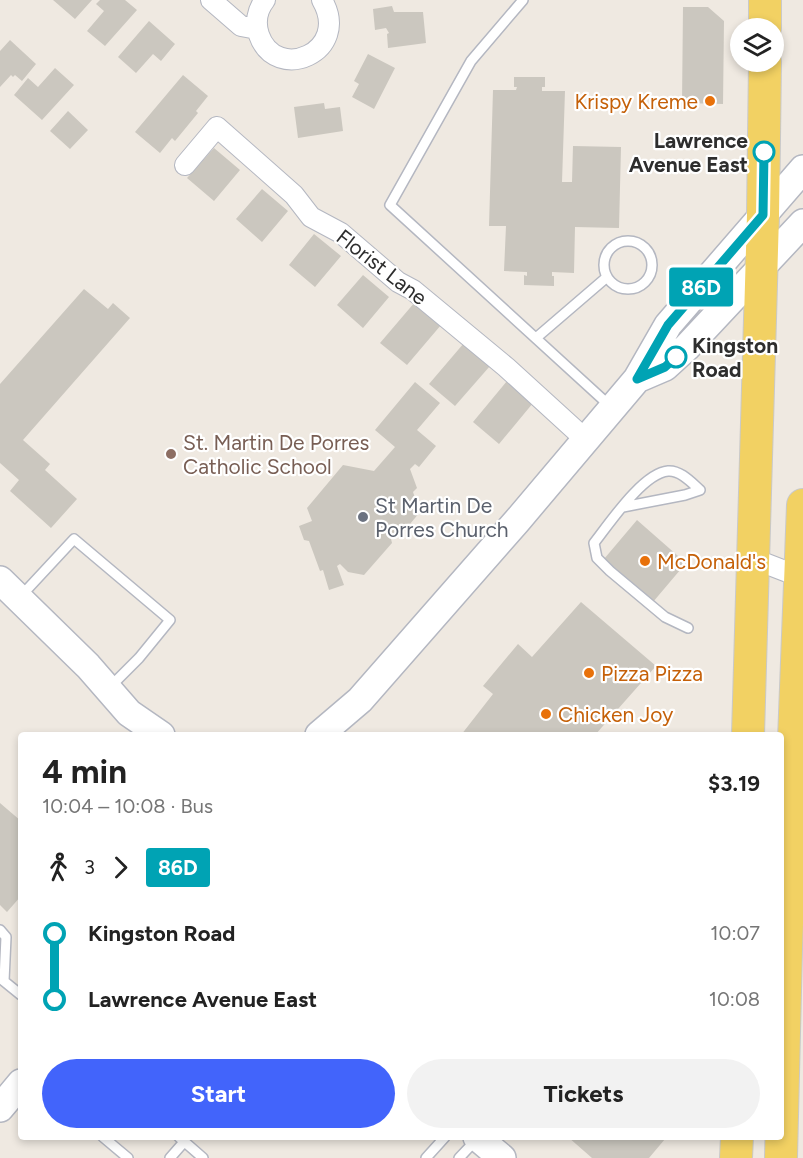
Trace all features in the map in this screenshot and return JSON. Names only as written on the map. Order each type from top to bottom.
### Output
[{"type":"main road","points":[[765,0],[765,18]]},
{"type":"main road","points":[[748,732],[765,72]]},
{"type":"main road","points":[[323,732],[360,700],[517,521],[637,379],[668,325],[803,169]]},
{"type":"main road","points":[[637,379],[665,367],[803,223]]},
{"type":"main road","points":[[784,1096],[791,951],[803,505]]},
{"type":"main road","points":[[10,589],[108,689],[132,724],[153,732]]},
{"type":"main road","points":[[343,732],[360,700]]},
{"type":"main road","points":[[0,1108],[18,1087]]},
{"type":"main road","points":[[481,1140],[502,1158]]},
{"type":"main road","points":[[736,1158],[737,1140]]},
{"type":"main road","points":[[781,1158],[782,1140]]},
{"type":"street","points":[[211,0],[241,26],[257,29]]},
{"type":"street","points":[[265,0],[257,17],[257,29],[261,40],[268,50],[278,57],[290,59],[308,56],[322,45],[328,34],[330,23],[328,11],[322,0]]},
{"type":"street","name":"Florist Lane","points":[[185,165],[217,128],[294,195],[311,217],[341,233],[398,282],[413,290],[506,367],[585,439]]},
{"type":"street","points":[[754,559],[801,577]]},
{"type":"lane","points":[[523,0],[471,61],[390,205],[612,408]]},
{"type":"lane","points":[[628,241],[636,242],[649,252],[651,274],[641,286],[626,289],[612,283],[607,277],[604,261],[612,247],[628,241]]},
{"type":"lane","points":[[536,338],[607,277]]},
{"type":"lane","points":[[622,507],[700,490],[681,474],[668,471],[650,477],[622,507],[594,543],[597,558],[610,571],[665,617],[688,628]]},
{"type":"lane","points":[[10,589],[74,539],[170,620],[140,658],[108,689]]},
{"type":"lane","points":[[0,930],[6,937],[2,979],[18,992]]},
{"type":"lane","points":[[107,1140],[128,1158]]},
{"type":"lane","points":[[170,1158],[180,1140]]},
{"type":"lane","points":[[182,1140],[203,1158]]},
{"type":"lane","points":[[426,1158],[442,1140]]},
{"type":"lane","points":[[459,1158],[474,1140]]},
{"type":"building","points":[[53,0],[92,0],[75,19]]},
{"type":"building","points":[[100,0],[125,0],[137,10],[105,46],[87,31],[104,11],[96,4]]},
{"type":"building","points":[[392,6],[394,12],[423,12],[426,43],[388,48],[387,34],[389,33],[386,28],[375,30],[373,9]]},
{"type":"building","points":[[683,7],[708,7],[724,21],[723,104],[682,103]]},
{"type":"building","points":[[149,21],[175,44],[161,61],[153,54],[136,73],[118,57]]},
{"type":"building","points":[[10,40],[36,64],[22,81],[15,75],[13,77],[11,75],[0,87],[0,51]]},
{"type":"building","points":[[368,54],[395,68],[374,109],[352,97],[359,84],[354,81]]},
{"type":"building","points":[[55,68],[74,85],[42,120],[14,95],[28,78],[38,87]]},
{"type":"building","points":[[183,75],[208,96],[196,111],[198,113],[175,141],[172,138],[160,153],[135,132]]},
{"type":"building","points":[[514,77],[545,77],[545,87],[542,87],[542,91],[565,91],[562,182],[572,182],[573,146],[621,147],[619,228],[575,227],[574,273],[552,272],[554,286],[524,285],[524,275],[527,276],[527,272],[504,271],[506,226],[489,226],[493,90],[516,90]]},
{"type":"building","points":[[324,103],[325,109],[340,107],[343,131],[298,138],[294,107]]},
{"type":"building","points":[[68,111],[88,130],[70,149],[50,131]]},
{"type":"building","points":[[214,148],[240,170],[214,201],[187,178]]},
{"type":"building","points":[[262,189],[288,211],[262,242],[236,219]]},
{"type":"building","points":[[314,234],[341,256],[315,287],[289,265]]},
{"type":"building","points":[[363,275],[389,297],[363,328],[337,305]]},
{"type":"building","points":[[84,289],[108,309],[113,303],[130,318],[23,440],[50,464],[45,470],[77,499],[51,528],[10,491],[19,480],[0,463],[0,384]]},
{"type":"building","points":[[415,302],[441,325],[407,365],[380,343]]},
{"type":"building","points":[[464,343],[490,366],[455,406],[429,384]]},
{"type":"building","points":[[507,381],[533,403],[499,444],[473,422]]},
{"type":"building","name":"St Martin De Porres Church","points":[[415,382],[440,403],[417,430],[436,446],[419,467],[415,464],[410,469],[417,488],[413,492],[420,512],[400,536],[395,535],[391,539],[392,543],[364,575],[348,572],[340,564],[337,566],[344,585],[329,590],[323,570],[320,571],[309,541],[304,540],[299,526],[312,521],[307,508],[343,465],[374,471],[395,447],[375,430]]},
{"type":"building","name":"McDonald's","points":[[637,520],[686,563],[653,602],[604,559]]},
{"type":"building","points":[[581,602],[656,666],[598,732],[463,732],[493,694],[483,686],[518,644],[532,657]]},
{"type":"building","points":[[0,803],[18,818],[18,899],[7,912],[0,905]]},
{"type":"building","points":[[571,1140],[664,1140],[649,1158],[592,1158]]},
{"type":"bus line","name":"86D","points":[[676,357],[665,367],[637,379],[668,325],[763,215],[764,152]]},
{"type":"place","name":"Krispy Kreme","points":[[710,101]]},
{"type":"place","name":"Lawrence Avenue East","points":[[764,152]]},
{"type":"place","name":"Kingston Road","points":[[676,357]]},
{"type":"place","name":"St. Martin De Porres Catholic School","points":[[171,454]]},
{"type":"place","name":"St Martin De Porres Church","points":[[363,517]]},
{"type":"place","name":"McDonald's","points":[[645,561]]},
{"type":"place","name":"Pizza Pizza","points":[[589,673]]},
{"type":"place","name":"Chicken Joy","points":[[546,714]]}]
